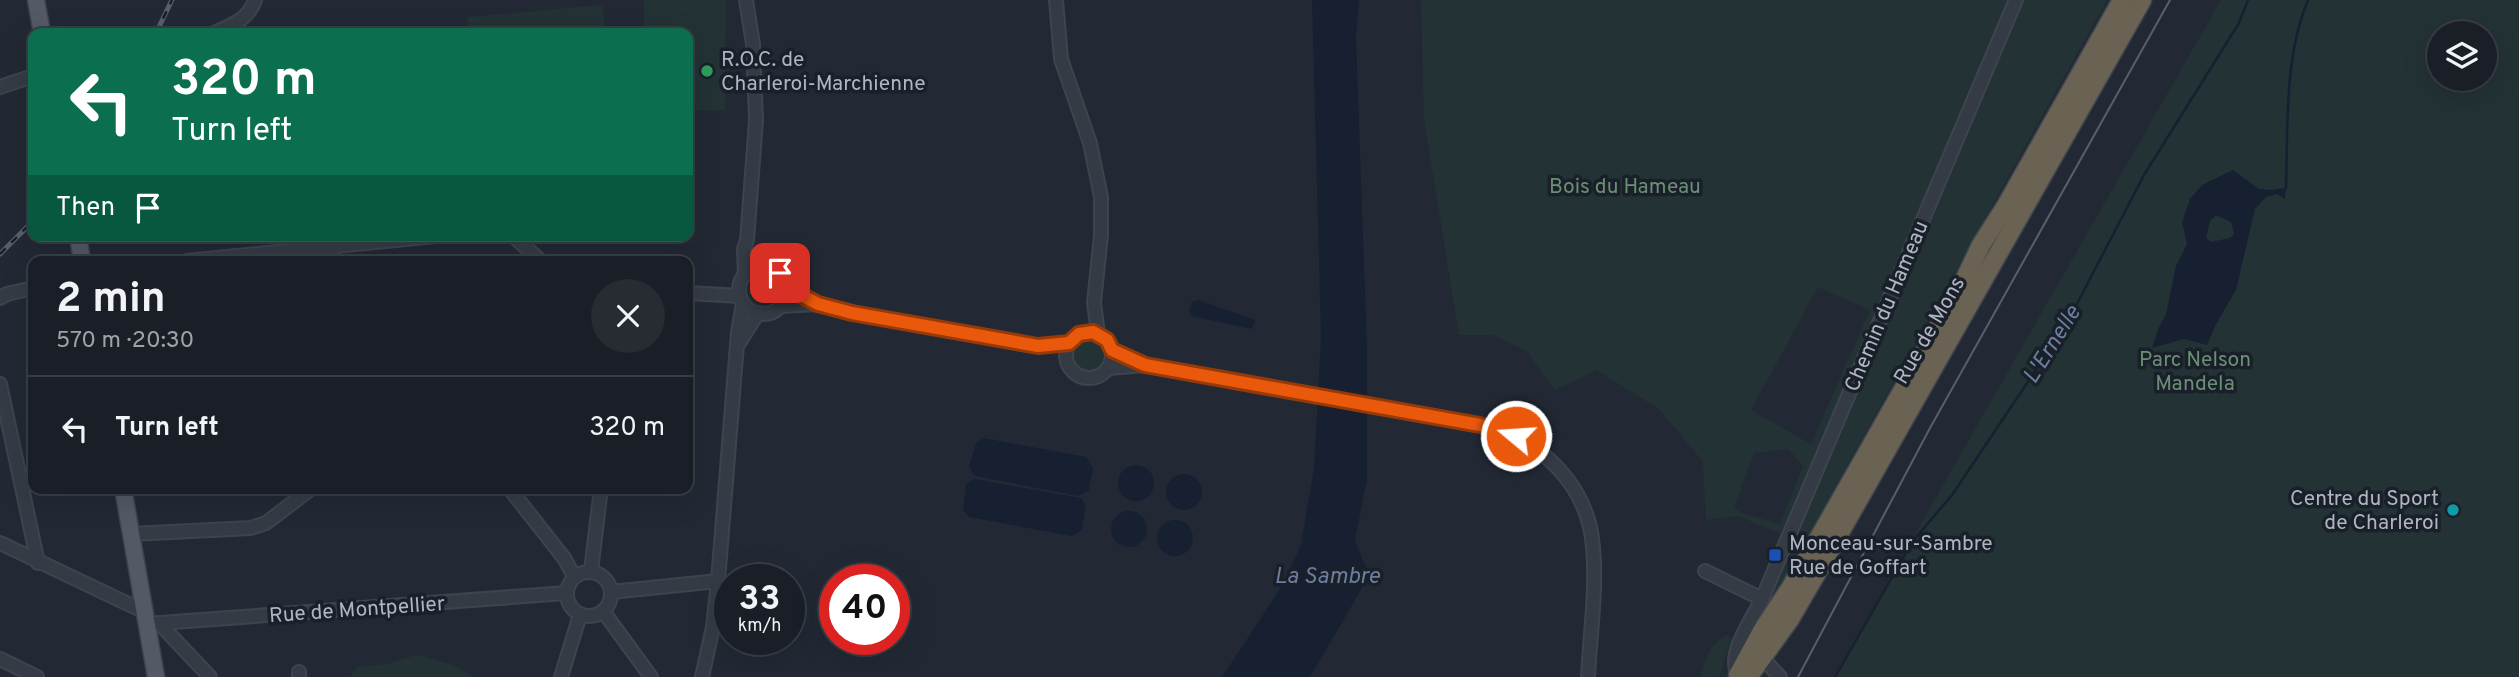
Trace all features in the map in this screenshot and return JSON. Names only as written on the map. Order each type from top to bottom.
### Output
[{"type":"highway","name":"Rue de Mons","points":[[1758,651],[1759,617],[1791,587],[1959,291],[1981,245],[2122,0]]},
{"type":"highway","name":"Rue de Mons","points":[[1740,676],[1758,651],[1790,619],[2142,0]]},
{"type":"main road","points":[[36,0],[41,28]]},
{"type":"main road","points":[[124,494],[151,620],[156,677]]},
{"type":"street","points":[[229,28],[242,20],[252,9],[255,0]]},
{"type":"street","points":[[719,564],[738,343],[741,300],[739,288],[744,275],[756,120],[753,44],[746,0]]},
{"type":"street","points":[[1056,0],[1062,59],[1090,143],[1101,197],[1101,235],[1094,303],[1098,333]]},
{"type":"street","name":"Chemin du Hameau","points":[[1740,676],[1734,668],[1734,659],[1745,629],[1759,617],[1762,599],[2016,0]]},
{"type":"street","points":[[0,87],[28,78]]},
{"type":"street","points":[[747,240],[764,266],[780,273],[786,287],[781,306]]},
{"type":"street","points":[[218,256],[309,242],[326,247],[376,242]]},
{"type":"street","points":[[520,242],[535,256]]},
{"type":"street","points":[[326,247],[332,256]]},
{"type":"street","points":[[744,275],[752,268],[764,266]]},
{"type":"street","points":[[786,287],[818,304],[852,313],[1038,346],[1066,360],[1073,372],[1085,378],[1099,377],[1109,368],[1145,365]]},
{"type":"street","points":[[0,298],[28,289]]},
{"type":"street","points":[[693,294],[741,300],[749,309],[758,313],[772,312],[781,306],[818,304]]},
{"type":"street","points":[[1066,360],[1094,303]]},
{"type":"street","points":[[738,343],[758,313]]},
{"type":"street","points":[[1038,346],[1074,339],[1088,332],[1098,333],[1107,340],[1112,350],[1109,368]]},
{"type":"street","points":[[1112,350],[1145,365],[1505,431],[1544,454],[1567,478],[1583,505],[1593,547],[1588,677]]},
{"type":"street","points":[[0,384],[38,563]]},
{"type":"street","points":[[131,534],[251,528],[267,523],[304,494]]},
{"type":"street","points":[[514,494],[575,576]]},
{"type":"street","points":[[591,571],[600,494]]},
{"type":"street","points":[[0,543],[151,620],[210,677]]},
{"type":"street","points":[[591,571],[606,579],[611,592],[609,603],[595,616],[580,615],[571,608],[566,593],[568,584],[575,576],[591,571]]},
{"type":"street","points":[[1705,572],[1762,599]]},
{"type":"street","points":[[611,592],[714,580]]},
{"type":"street","name":"Rue de Montpellier","points":[[151,620],[566,593]]},
{"type":"street","points":[[603,611],[651,677]]},
{"type":"street","points":[[561,677],[580,615]]},
{"type":"street","points":[[702,677],[714,618]]},
{"type":"street","points":[[1758,651],[1780,677]]},
{"type":"street","points":[[0,659],[37,677]]},
{"type":"green space","name":"R.O.C. de Charleroi-Marchienne","points":[[644,0],[726,0],[725,110],[693,110],[693,28],[644,28]]},
{"type":"green space","name":"Bois du Hameau","points":[[1421,0],[2010,0],[1781,534],[1738,516],[1706,520],[1703,462],[1660,410],[1597,370],[1555,390],[1527,351],[1494,335],[1459,335],[1424,119]],"holes":[[[1818,287],[1870,310],[1811,444],[1751,410]],[[1788,449],[1803,466],[1780,524],[1734,508],[1754,453]]]},
{"type":"green space","points":[[2023,0],[2107,0],[1767,609],[1764,607]]},
{"type":"green space","name":"Parc Nelson Mandela","points":[[2221,0],[2519,0],[2519,677],[1833,677]]},
{"type":"green space","points":[[603,5],[605,28],[469,28],[468,17]]},
{"type":"green space","points":[[763,275],[774,280],[779,291],[774,302],[763,307],[752,302],[747,291],[752,280]]},
{"type":"green space","points":[[1089,340],[1100,345],[1105,356],[1100,367],[1089,372],[1078,367],[1073,356],[1078,345]]},
{"type":"green space","points":[[1726,635],[1732,637],[1719,677],[1701,677],[1709,653]]},
{"type":"green space","points":[[416,655],[454,665],[473,677],[350,677],[357,667],[387,664]]},
{"type":"water","name":"La Sambre","points":[[1312,0],[1359,0],[1356,37],[1367,350],[1367,478],[1355,540],[1369,576],[1310,677],[1222,677],[1282,586],[1301,545],[1314,468],[1321,338]]},
{"type":"water","points":[[2233,170],[2259,189],[2286,188],[2285,199],[2277,194],[2266,197],[2255,209],[2236,290],[2207,345],[2184,339],[2152,348],[2166,314],[2176,266],[2187,244],[2182,222],[2190,199],[2202,185]],"holes":[[[2216,215],[2231,222],[2234,234],[2230,238],[2211,242],[2206,238],[2210,221]]]},
{"type":"water","points":[[1198,300],[1255,320],[1252,329],[1191,316],[1189,309],[1192,302]]},
{"type":"water","points":[[983,438],[1086,457],[1093,468],[1089,490],[1079,496],[975,476],[969,467],[976,443]]},
{"type":"water","points":[[1136,465],[1149,470],[1154,483],[1149,496],[1136,501],[1123,496],[1118,483],[1123,470]]},
{"type":"water","points":[[1184,474],[1197,479],[1202,492],[1197,505],[1184,510],[1171,505],[1166,492],[1171,479]]},
{"type":"water","points":[[974,479],[1081,498],[1086,505],[1082,530],[1072,536],[969,517],[963,510],[966,484]]},
{"type":"water","points":[[1129,511],[1142,516],[1147,529],[1142,542],[1129,547],[1116,542],[1111,529],[1116,516]]},
{"type":"water","points":[[1175,520],[1188,525],[1193,538],[1188,551],[1175,556],[1162,551],[1157,538],[1162,525]]},
{"type":"waterway","name":"L'Ernelle","points":[[1835,677],[1912,542],[1952,495],[2066,325],[2144,175],[2239,23],[2248,0]]},
{"type":"waterway","points":[[2286,188],[2291,68],[2300,22],[2308,0]]},
{"type":"tram line","points":[[1798,677],[1930,428],[2170,0]]},
{"type":"railway","points":[[158,28],[172,0]]},
{"type":"railway","points":[[0,254],[28,226]]},
{"type":"place","name":"R.O.C. de Charleroi-Marchienne","points":[[707,71]]},
{"type":"place","name":"Centre du Sport de Charleroi","points":[[2453,510]]},
{"type":"place","name":"Monceau-sur-Sambre Rue de Goffart","points":[[1775,555]]},
{"type":"route","points":[[780,273],[786,287],[818,304],[852,313],[1038,346],[1069,343],[1079,334],[1093,332],[1103,336],[1112,350],[1145,365],[1480,425],[1516,436]]}]
